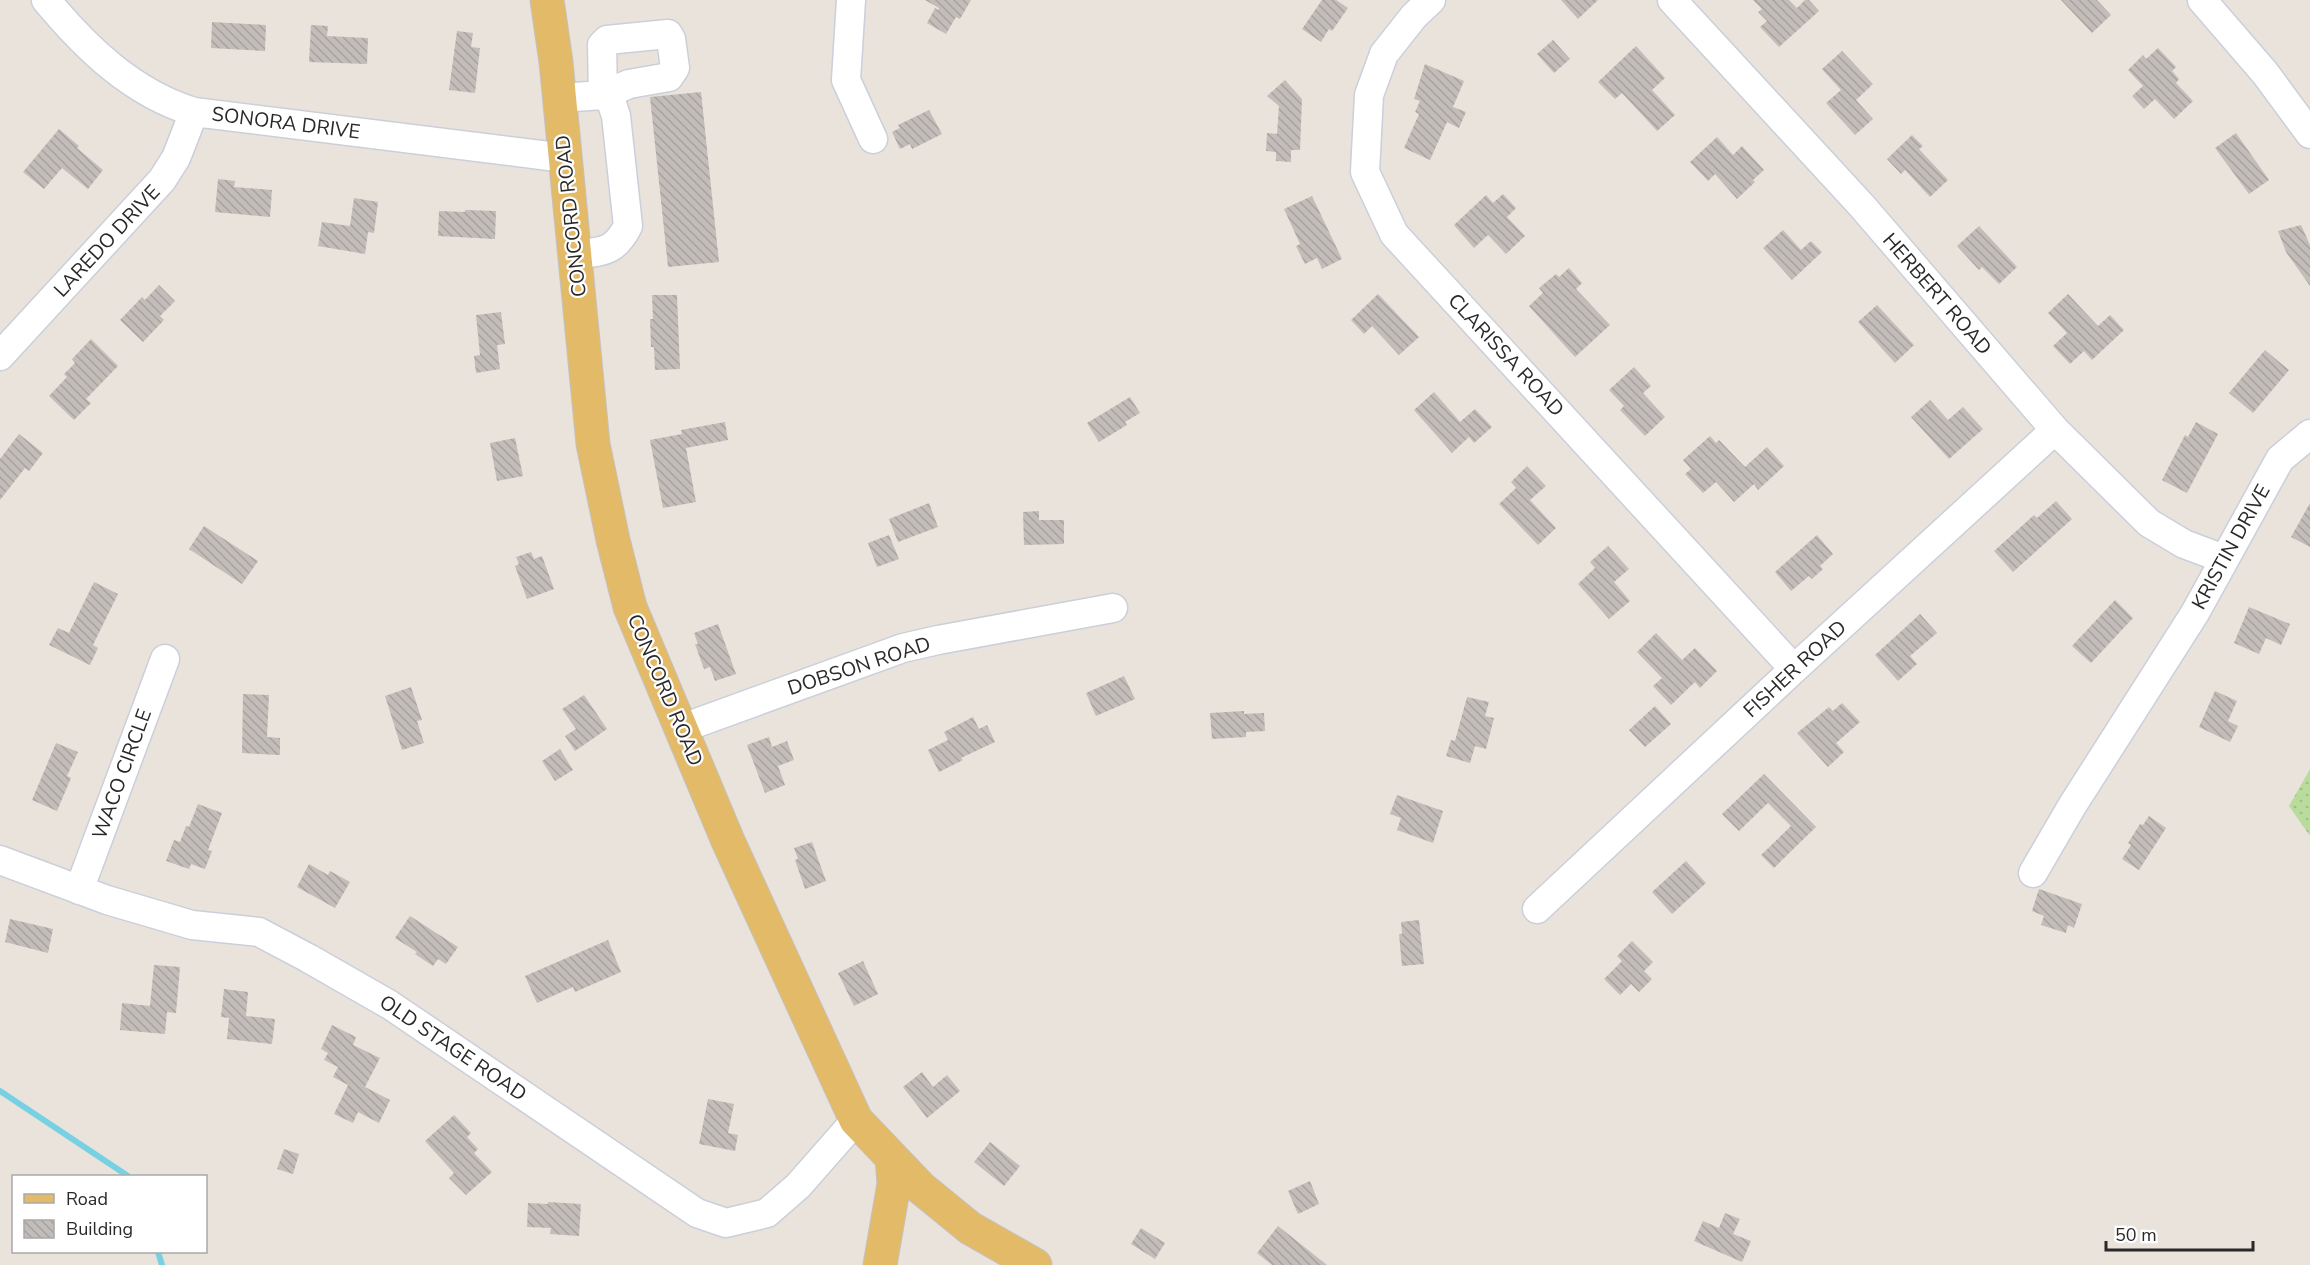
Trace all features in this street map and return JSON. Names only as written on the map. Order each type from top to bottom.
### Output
[{"type":"main road","name":"CONCORD ROAD","points":[[548,0],[560,98],[593,444],[630,607],[728,841],[856,1120],[921,1188],[970,1228],[1035,1265]]},
{"type":"main road","points":[[880,1265],[894,1184],[892,1158]]},
{"type":"street","name":"SONORA DRIVE","points":[[46,0],[93,50],[124,77],[174,106],[194,112],[565,158]]},
{"type":"street","points":[[851,0],[846,80],[873,139]]},
{"type":"street","name":"CLARISSA ROAD","points":[[1431,0],[1414,16],[1384,54],[1369,95],[1365,172],[1394,234],[1794,669]]},
{"type":"street","name":"HERBERT ROAD","points":[[1672,0],[1862,206],[2055,430],[2149,523],[2184,544],[2224,559]]},
{"type":"street","points":[[2202,0],[2265,73],[2310,134]]},
{"type":"street","points":[[560,98],[603,96],[611,101],[616,116],[628,226],[620,241],[607,251],[575,255]]},
{"type":"street","name":"LAREDO DRIVE","points":[[0,357],[162,180],[176,158],[194,112]]},
{"type":"street","name":"FISHER ROAD","points":[[1536,909],[2055,430]]},
{"type":"street","name":"KRISTIN DRIVE","points":[[2033,873],[2073,805],[2195,613],[2280,459],[2310,434]]},
{"type":"street","name":"DOBSON ROAD","points":[[680,729],[903,648],[1113,608]]},
{"type":"street","name":"WACO CIRCLE","points":[[79,890],[165,659]]},
{"type":"street","name":"OLD STAGE ROAD","points":[[0,860],[79,890],[192,925],[259,932],[390,1005],[696,1213],[726,1223],[767,1213],[798,1186],[856,1120]]},
{"type":"green space","points":[[2310,769],[2310,836],[2289,806]]},
{"type":"building","points":[[925,0],[971,0],[960,19],[956,17],[946,34],[927,23],[935,8],[938,10],[939,8]]},
{"type":"building","points":[[1322,0],[1336,0],[1348,8],[1332,31],[1329,29],[1321,42],[1302,29]]},
{"type":"building","points":[[1561,0],[1598,0],[1578,19]]},
{"type":"building","points":[[1753,0],[1789,0],[1797,8],[1805,0],[1809,0],[1819,11],[1779,47],[1760,27],[1767,21],[1758,12],[1762,9]]},
{"type":"building","points":[[2061,0],[2097,0],[2111,15],[2092,33]]},
{"type":"building","points":[[212,22],[266,25],[265,51],[211,48]]},
{"type":"building","points":[[311,25],[328,26],[327,36],[368,38],[367,64],[309,62]]},
{"type":"building","points":[[457,31],[473,33],[471,47],[480,48],[475,93],[449,90]]},
{"type":"building","points":[[1553,40],[1570,59],[1554,73],[1537,54]]},
{"type":"building","points":[[1636,46],[1665,78],[1652,90],[1675,115],[1657,131],[1622,93],[1615,99],[1598,82]]},
{"type":"building","points":[[2158,48],[2176,67],[2172,71],[2179,79],[2176,83],[2193,101],[2174,119],[2155,99],[2144,109],[2132,96],[2143,86],[2128,70],[2143,55],[2146,59]]},
{"type":"building","points":[[1842,51],[1873,84],[1856,100],[1873,119],[1855,135],[1826,103],[1841,90],[1822,69]]},
{"type":"building","points":[[1425,64],[1464,81],[1453,107],[1466,112],[1459,128],[1447,122],[1430,160],[1404,148],[1419,114],[1415,112],[1420,101],[1414,99]]},
{"type":"building","points":[[1285,80],[1302,99],[1300,150],[1291,150],[1291,162],[1276,161],[1276,152],[1266,151],[1267,133],[1277,134],[1279,106],[1267,96]]},
{"type":"building","points":[[701,92],[719,262],[668,267],[650,97]]},
{"type":"building","points":[[929,110],[942,134],[912,149],[910,144],[900,149],[892,132],[900,128],[898,125]]},
{"type":"building","points":[[59,129],[103,170],[88,189],[62,168],[44,189],[23,172]]},
{"type":"building","points":[[2236,133],[2269,180],[2249,194],[2215,148]]},
{"type":"building","points":[[1912,135],[1923,146],[1919,149],[1948,180],[1930,197],[1905,170],[1901,174],[1887,159]]},
{"type":"building","points":[[1717,137],[1733,155],[1742,146],[1764,170],[1737,199],[1715,174],[1708,181],[1690,162]]},
{"type":"building","points":[[218,179],[235,181],[234,187],[272,190],[270,217],[215,212]]},
{"type":"building","points":[[1503,194],[1516,208],[1507,217],[1525,236],[1506,254],[1488,235],[1474,248],[1454,225],[1486,195],[1493,203]]},
{"type":"building","points":[[1312,196],[1342,259],[1322,269],[1317,258],[1305,264],[1296,246],[1300,244],[1284,209]]},
{"type":"building","points":[[354,198],[378,202],[374,233],[368,232],[365,254],[318,246],[322,222],[350,226]]},
{"type":"building","points":[[465,210],[496,211],[495,239],[438,236],[439,211],[465,212]]},
{"type":"building","points":[[2301,225],[2310,245],[2310,286],[2286,252],[2278,231]]},
{"type":"building","points":[[1979,226],[2017,267],[1999,284],[1982,267],[1979,270],[1957,246]]},
{"type":"building","points":[[1783,230],[1801,250],[1811,241],[1822,252],[1792,280],[1763,248]]},
{"type":"building","points":[[1569,268],[1582,283],[1576,289],[1610,325],[1575,357],[1529,306],[1543,293],[1539,288],[1556,274],[1559,277]]},
{"type":"building","points":[[159,285],[175,301],[160,316],[164,320],[143,342],[120,320],[142,297],[145,300]]},
{"type":"building","points":[[1378,294],[1419,337],[1399,355],[1372,326],[1364,334],[1351,320]]},
{"type":"building","points":[[2068,294],[2098,326],[2110,315],[2124,330],[2092,360],[2084,351],[2070,364],[2053,346],[2067,333],[2048,313]]},
{"type":"building","points":[[652,295],[677,295],[680,369],[655,370],[654,347],[651,347]]},
{"type":"building","points":[[1877,305],[1914,345],[1895,363],[1858,322]]},
{"type":"building","points":[[501,312],[505,344],[497,345],[500,369],[476,373],[474,356],[480,355],[476,315]]},
{"type":"building","points":[[91,339],[118,366],[86,399],[91,403],[74,420],[49,396],[67,377],[64,374],[75,363],[72,359]]},
{"type":"building","points":[[2265,350],[2289,370],[2253,413],[2229,393]]},
{"type":"building","points":[[1634,367],[1651,386],[1643,393],[1665,417],[1645,436],[1620,410],[1624,406],[1609,390]]},
{"type":"building","points":[[1434,392],[1460,422],[1475,409],[1492,427],[1474,443],[1469,437],[1452,453],[1414,410]]},
{"type":"building","points":[[1130,397],[1140,413],[1125,422],[1127,425],[1099,442],[1087,423]]},
{"type":"building","points":[[1930,400],[1948,420],[1963,407],[1983,429],[1949,459],[1911,417]]},
{"type":"building","points":[[725,422],[728,440],[686,448],[696,502],[663,508],[650,440],[682,434],[681,430]]},
{"type":"building","points":[[2196,422],[2218,434],[2187,493],[2162,480],[2185,435],[2188,437]]},
{"type":"building","points":[[19,434],[43,453],[29,471],[25,468],[0,500],[0,459]]},
{"type":"building","points":[[1710,436],[1716,443],[1719,440],[1745,467],[1767,447],[1784,466],[1758,490],[1754,484],[1734,502],[1716,482],[1703,493],[1685,474],[1691,469],[1683,460]]},
{"type":"building","points":[[515,438],[523,476],[497,481],[490,443]]},
{"type":"building","points":[[1527,466],[1546,486],[1530,500],[1556,528],[1538,545],[1499,504],[1516,488],[1511,482]]},
{"type":"building","points":[[2056,501],[2072,519],[2013,572],[1994,551],[2034,515],[2037,518]]},
{"type":"building","points":[[929,503],[938,527],[898,542],[889,519]]},
{"type":"building","points":[[2310,503],[2310,547],[2291,537]]},
{"type":"building","points":[[1039,511],[1039,520],[1064,520],[1064,544],[1024,545],[1023,512]]},
{"type":"building","points":[[204,526],[258,561],[242,584],[189,549]]},
{"type":"building","points":[[889,535],[899,559],[877,567],[868,543]]},
{"type":"building","points":[[1817,535],[1833,554],[1820,566],[1823,569],[1812,579],[1809,576],[1791,591],[1775,572]]},
{"type":"building","points":[[1608,546],[1629,569],[1614,582],[1630,601],[1609,619],[1578,584],[1595,568],[1590,562]]},
{"type":"building","points":[[531,552],[534,559],[542,556],[554,589],[527,599],[515,566],[519,564],[516,557]]},
{"type":"building","points":[[94,582],[118,594],[93,645],[98,648],[90,665],[49,645],[58,628],[69,633]]},
{"type":"building","points":[[2115,600],[2133,618],[2091,663],[2072,646]]},
{"type":"building","points":[[2249,607],[2290,624],[2281,645],[2266,638],[2259,654],[2234,643]]},
{"type":"building","points":[[1920,614],[1937,633],[1910,656],[1917,664],[1898,681],[1875,655]]},
{"type":"building","points":[[718,624],[736,674],[715,681],[710,667],[704,669],[695,644],[698,644],[694,633]]},
{"type":"building","points":[[1656,633],[1682,660],[1695,648],[1717,671],[1700,688],[1695,682],[1671,705],[1653,686],[1662,678],[1637,652]]},
{"type":"building","points":[[1124,676],[1135,699],[1096,716],[1086,693]]},
{"type":"building","points":[[411,687],[422,720],[417,721],[424,743],[402,750],[385,696]]},
{"type":"building","points":[[2215,691],[2237,701],[2228,721],[2238,726],[2230,742],[2199,727]]},
{"type":"building","points":[[243,694],[269,695],[267,737],[280,738],[280,755],[242,753]]},
{"type":"building","points":[[584,695],[607,729],[575,751],[565,736],[576,729],[562,709]]},
{"type":"building","points":[[1467,697],[1489,702],[1485,716],[1494,718],[1486,749],[1475,746],[1470,763],[1446,756],[1451,740],[1455,741]]},
{"type":"building","points":[[1842,703],[1860,722],[1836,743],[1844,752],[1828,767],[1797,733],[1829,707],[1833,711]]},
{"type":"building","points":[[1655,706],[1671,724],[1645,747],[1629,730]]},
{"type":"building","points":[[1244,711],[1244,714],[1264,713],[1265,731],[1246,732],[1246,737],[1212,739],[1210,713]]},
{"type":"building","points":[[973,717],[979,729],[987,725],[995,742],[961,758],[963,760],[939,772],[928,750],[948,740],[944,732]]},
{"type":"building","points":[[769,737],[772,747],[787,741],[794,760],[778,766],[785,785],[765,793],[747,745]]},
{"type":"building","points":[[56,743],[78,752],[67,776],[71,778],[57,811],[32,800]]},
{"type":"building","points":[[560,749],[573,770],[555,781],[542,761]]},
{"type":"building","points":[[1764,774],[1816,827],[1774,868],[1761,855],[1791,826],[1768,803],[1739,831],[1722,814]]},
{"type":"building","points":[[1397,795],[1443,811],[1433,843],[1397,830],[1401,818],[1390,814]]},
{"type":"building","points":[[198,804],[222,813],[208,850],[212,851],[205,869],[191,864],[189,869],[166,861],[174,840],[180,842],[186,826],[189,827]]},
{"type":"building","points":[[2149,816],[2166,828],[2139,870],[2122,859],[2131,845],[2128,843],[2140,824],[2143,825]]},
{"type":"building","points":[[812,842],[826,881],[805,889],[795,860],[798,859],[794,848]]},
{"type":"building","points":[[1686,861],[1706,883],[1672,914],[1652,892]]},
{"type":"building","points":[[309,864],[328,875],[330,871],[350,882],[335,908],[297,887]]},
{"type":"building","points":[[2039,889],[2082,904],[2074,928],[2068,925],[2066,933],[2041,925],[2044,916],[2032,911]]},
{"type":"building","points":[[410,916],[458,947],[446,964],[438,959],[433,966],[395,938]]},
{"type":"building","points":[[10,919],[53,929],[48,953],[5,942]]},
{"type":"building","points":[[1419,920],[1424,964],[1402,966],[1399,934],[1402,934],[1401,922]]},
{"type":"building","points":[[608,940],[621,972],[575,992],[573,987],[537,1003],[525,976]]},
{"type":"building","points":[[1632,941],[1653,962],[1644,971],[1652,979],[1639,992],[1631,984],[1620,995],[1604,979],[1622,961],[1617,956]]},
{"type":"building","points":[[863,961],[878,994],[854,1006],[838,973]]},
{"type":"building","points":[[154,965],[180,967],[176,1013],[167,1012],[165,1034],[120,1030],[122,1003],[150,1006]]},
{"type":"building","points":[[224,989],[248,992],[246,1016],[275,1019],[272,1044],[227,1039],[229,1018],[221,1017]]},
{"type":"building","points":[[332,1025],[356,1037],[353,1045],[380,1058],[365,1087],[390,1100],[379,1123],[358,1112],[353,1123],[334,1114],[348,1085],[333,1077],[338,1067],[324,1060],[328,1053],[321,1049]]},
{"type":"building","points":[[922,1072],[933,1087],[947,1075],[960,1091],[927,1118],[903,1087]]},
{"type":"building","points":[[708,1099],[734,1104],[728,1133],[738,1135],[735,1151],[699,1144]]},
{"type":"building","points":[[454,1115],[471,1133],[467,1137],[478,1149],[474,1153],[492,1172],[466,1195],[449,1178],[454,1173],[425,1141]]},
{"type":"building","points":[[990,1142],[1020,1166],[1004,1186],[974,1162]]},
{"type":"building","points":[[284,1149],[299,1154],[293,1174],[277,1169]]},
{"type":"building","points":[[1310,1181],[1319,1204],[1298,1214],[1288,1191]]},
{"type":"building","points":[[548,1202],[581,1204],[579,1236],[550,1234],[551,1228],[527,1227],[528,1203],[548,1204]]},
{"type":"building","points":[[1725,1213],[1740,1219],[1733,1234],[1751,1241],[1742,1262],[1694,1241],[1703,1221],[1719,1228]]},
{"type":"building","points":[[1278,1226],[1327,1265],[1272,1265],[1257,1253]]},
{"type":"building","points":[[1141,1228],[1165,1243],[1155,1259],[1131,1244]]},
{"type":"waterway","points":[[0,1091],[126,1175]]},
{"type":"waterway","points":[[158,1253],[162,1265]]}]
